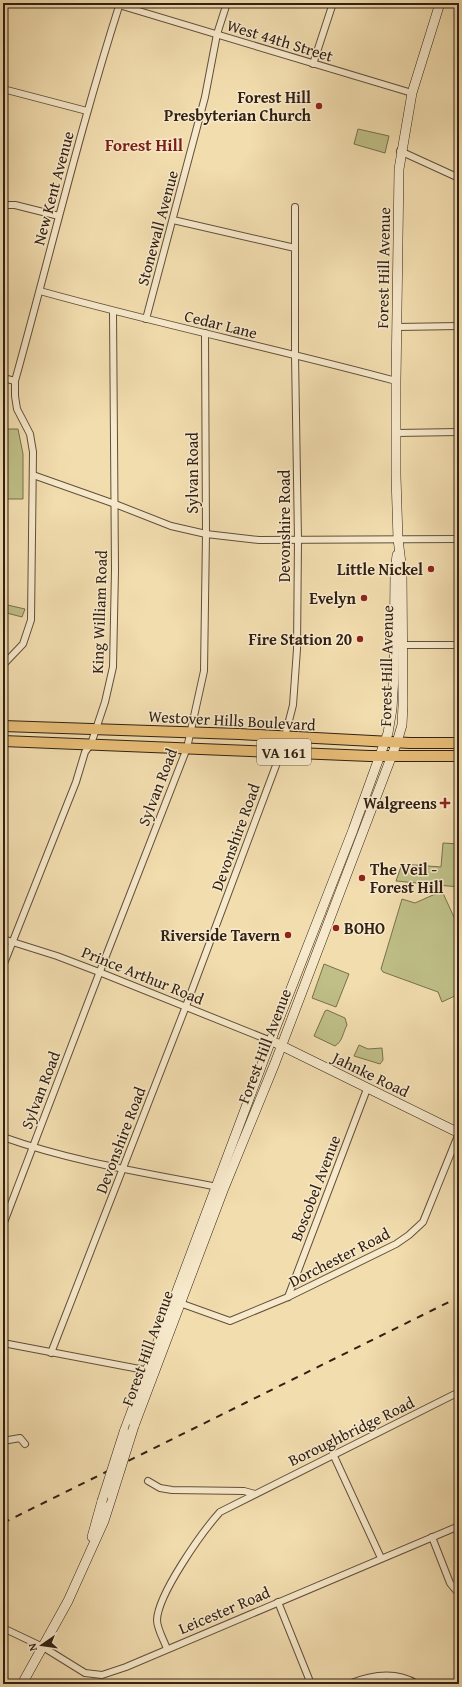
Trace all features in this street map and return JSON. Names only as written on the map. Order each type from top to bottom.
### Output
[{"type":"main road","name":"Forest Hill Avenue","points":[[89,1552],[102,1501],[124,1432],[177,1302],[220,1188],[271,1040],[385,742],[392,709],[399,645],[402,571],[398,539],[396,434],[400,151],[412,93],[440,3]]},
{"type":"main road","name":"Forest Hill Avenue","points":[[220,1188],[281,1046],[397,742],[403,716],[399,645]]},
{"type":"main road","name":"Westover Hills Boulevard","points":[[3,726],[96,728],[385,742],[459,743]]},
{"type":"main road","name":"Westover Hills Boulevard","points":[[3,741],[380,756],[459,756]]},
{"type":"main road","name":"Jahnke Road","points":[[271,1040],[367,1089],[459,1133]]},
{"type":"main road","name":"Forest Hill Avenue","points":[[22,1684],[68,1601],[104,1521],[150,1371]]},
{"type":"street","name":"Stonewall Avenue","points":[[146,319],[205,98],[217,34],[226,3]]},
{"type":"street","points":[[313,64],[333,3]]},
{"type":"street","name":"West 44th Street","points":[[119,4],[412,93]]},
{"type":"street","name":"New Kent Avenue","points":[[3,665],[23,644],[31,620],[33,452],[30,434],[17,409],[15,381],[87,111],[119,4]]},
{"type":"street","points":[[3,89],[87,111]]},
{"type":"street","points":[[400,151],[459,178]]},
{"type":"street","points":[[3,205],[15,205],[59,216]]},
{"type":"street","name":"Devonshire Road","points":[[51,1353],[186,1006],[280,752],[293,705],[297,649],[298,540],[295,355],[295,207]]},
{"type":"street","points":[[173,220],[295,248]]},
{"type":"street","name":"Cedar Lane","points":[[40,291],[113,312],[295,355],[396,382]]},
{"type":"street","name":"King William Road","points":[[3,966],[76,782],[85,752],[91,744],[105,702],[113,667],[115,504],[113,312]]},
{"type":"street","points":[[397,327],[459,326]]},
{"type":"street","name":"Sylvan Road","points":[[3,1225],[99,972],[187,748],[191,733],[204,671],[206,534],[205,333]]},
{"type":"street","points":[[3,378],[15,381]]},
{"type":"street","points":[[396,434],[459,432]]},
{"type":"street","points":[[33,475],[115,504],[171,526],[206,534],[259,540],[459,539]]},
{"type":"street","points":[[399,645],[459,645]]},
{"type":"street","name":"Prince Arthur Road","points":[[3,939],[99,972],[271,1040]]},
{"type":"street","name":"Boscobel Avenue","points":[[288,1297],[367,1089]]},
{"type":"street","name":"Dorchester Road","points":[[177,1302],[230,1321],[288,1297],[396,1244],[417,1228],[422,1222],[459,1133]]},
{"type":"street","points":[[3,1137],[32,1148],[123,1169],[220,1188]]},
{"type":"street","points":[[3,1343],[150,1371]]},
{"type":"street","name":"Boroughbridge Road","points":[[167,1649],[157,1622],[158,1610],[196,1540],[220,1512],[459,1392]]},
{"type":"street","points":[[3,1441],[20,1438],[25,1444]]},
{"type":"street","points":[[333,1454],[381,1558]]},
{"type":"street","points":[[148,1481],[160,1488],[172,1490],[244,1490],[255,1494]]},
{"type":"street","name":"Leicester Road","points":[[3,1628],[43,1647],[85,1673],[102,1675],[126,1667],[459,1526]]},
{"type":"street","points":[[432,1537],[450,1583],[459,1594]]},
{"type":"street","points":[[278,1602],[311,1684]]},
{"type":"street","points":[[349,1684],[375,1676],[389,1675],[417,1684]]},
{"type":"green space","points":[[358,129],[389,136],[385,153],[354,144]]},
{"type":"green space","points":[[3,429],[18,429],[23,454],[23,499],[3,499]]},
{"type":"green space","points":[[3,604],[25,609],[22,617],[3,612]]},
{"type":"green space","points":[[443,843],[459,844],[459,887],[396,881],[402,864],[441,867]]},
{"type":"green space","points":[[442,891],[459,928],[459,994],[442,1002],[438,992],[383,972],[381,969],[402,899],[415,903]]},
{"type":"green space","points":[[324,964],[349,974],[336,1007],[312,998]]},
{"type":"green space","points":[[327,1010],[345,1018],[347,1025],[341,1039],[335,1046],[314,1036],[325,1011]]},
{"type":"green space","points":[[359,1045],[368,1049],[382,1048],[383,1060],[380,1064],[354,1056]]},
{"type":"railway","points":[[3,1523],[459,1297]]},
{"type":"place","name":"Forest Hill Presbyterian Church","points":[[319,106]]},
{"type":"place","name":"Little Nickel","points":[[431,569]]},
{"type":"place","name":"Evelyn","points":[[364,598]]},
{"type":"place","name":"Fire Station 20","points":[[360,639]]},
{"type":"place","name":"Walgreens","points":[[445,803]]},
{"type":"place","name":"The Veil - Forest Hill","points":[[362,878]]},
{"type":"place","name":"BOHO","points":[[336,928]]},
{"type":"place","name":"Riverside Tavern","points":[[288,935]]},
{"type":"district","name":"Forest Hill","points":[[144,144]]}]
